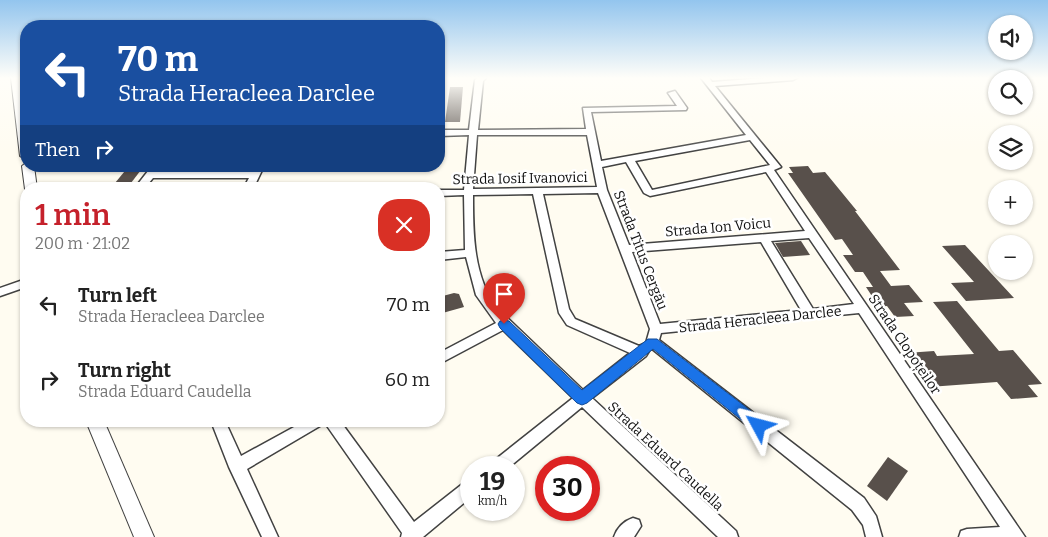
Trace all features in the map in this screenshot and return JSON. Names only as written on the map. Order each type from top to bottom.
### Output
[{"type":"street","name":"Strada Eduard Caudella","points":[[477,103],[469,193],[470,253],[481,292],[504,324],[730,537]]},
{"type":"street","name":"Strada Titus Cergău","points":[[654,336],[625,249],[602,190],[586,110],[683,108],[679,103]]},
{"type":"street","name":"Strada Clopoțeilor","points":[[725,103],[752,137],[813,234],[1016,535]]},
{"type":"street","points":[[445,133],[590,132]]},
{"type":"street","points":[[596,165],[752,137]]},
{"type":"street","points":[[629,159],[647,191],[650,193],[772,168]]},
{"type":"street","points":[[144,182],[152,172]]},
{"type":"street","points":[[150,175],[230,172]]},
{"type":"street","name":"Strada Iosif Ivanovici","points":[[445,193],[602,190]]},
{"type":"street","points":[[537,191],[563,310],[571,322],[641,352]]},
{"type":"street","name":"Strada Ion Voicu","points":[[625,249],[813,234]]},
{"type":"street","points":[[764,238],[810,314]]},
{"type":"street","points":[[445,255],[470,253]]},
{"type":"street","points":[[0,292],[20,285]]},
{"type":"street","name":"Strada Heracleea Darclee","points":[[654,336],[863,308]]},
{"type":"street","points":[[445,356],[504,324]]},
{"type":"street","points":[[511,456],[641,352],[654,336],[858,504],[870,522],[874,537]]},
{"type":"street","points":[[98,427],[144,537]]},
{"type":"street","points":[[221,427],[270,537]]},
{"type":"street","points":[[237,466],[308,427]]},
{"type":"street","points":[[335,427],[412,536],[460,496]]},
{"type":"street","points":[[967,537],[1016,535]]},
{"type":"building","points":[[448,103],[462,103],[460,122],[445,122]]},
{"type":"building","points":[[808,166],[813,173],[825,172],[857,211],[855,211],[900,270],[880,271],[891,286],[909,285],[923,302],[904,303],[914,316],[895,317],[887,306],[879,307],[866,287],[873,287],[863,272],[855,272],[843,255],[853,255],[842,239],[835,240],[788,173],[793,173],[789,167]]},
{"type":"building","points":[[124,172],[139,172],[132,182],[116,182]]},
{"type":"building","points":[[801,241],[810,255],[783,257],[775,243]]},
{"type":"building","points":[[965,245],[988,270],[988,280],[997,280],[1014,298],[966,301],[951,283],[974,282],[942,246]]},
{"type":"building","points":[[459,294],[464,307],[445,312],[445,295]]},
{"type":"building","points":[[957,301],[999,351],[1013,350],[1042,384],[1028,385],[1038,397],[1011,399],[997,382],[929,387],[906,353],[934,351],[937,356],[974,354],[933,302]]},
{"type":"building","points":[[888,457],[908,471],[887,501],[867,486]]},
{"type":"route","points":[[504,324],[582,399],[652,342],[759,426]]}]
